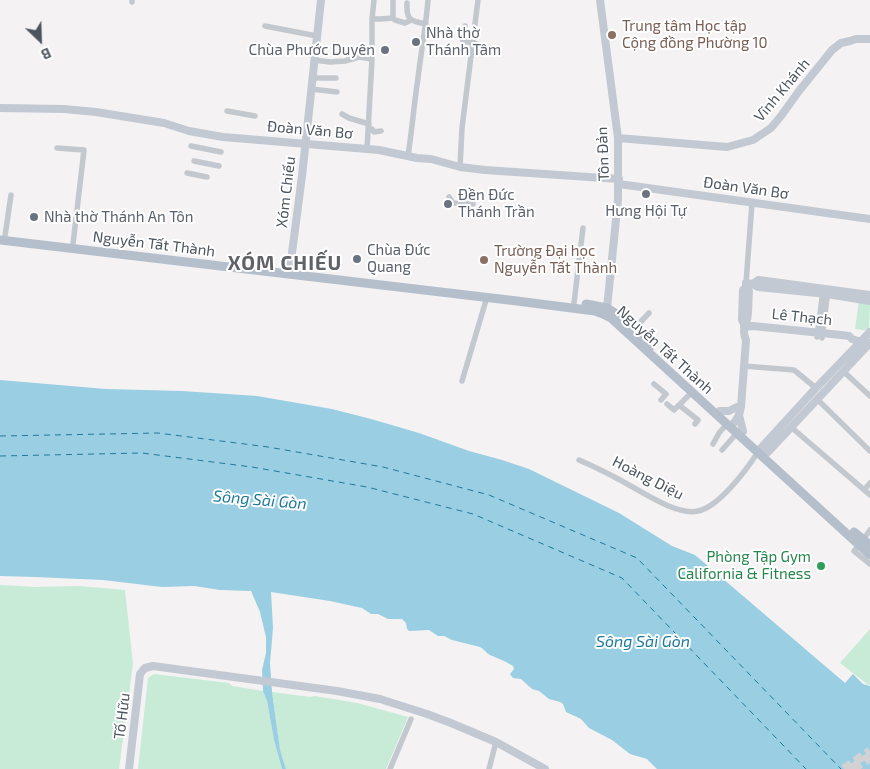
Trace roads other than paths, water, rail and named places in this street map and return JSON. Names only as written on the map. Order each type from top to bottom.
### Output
[{"type":"main road","name":"Nguyễn Tất Thành","points":[[2,237],[487,295],[605,311],[692,392],[730,422]]},
{"type":"main road","name":"Nguyễn Tất Thành","points":[[2,237],[477,291],[487,295],[574,303],[615,313],[720,410],[762,453],[864,543],[870,555]]},
{"type":"street","name":"Xóm Chiếu","points":[[289,271],[306,143],[321,0]]},
{"type":"street","points":[[367,149],[374,0]]},
{"type":"street","points":[[393,0],[393,18]]},
{"type":"street","points":[[408,156],[428,0]]},
{"type":"street","points":[[460,167],[462,128],[478,0]]},
{"type":"street","name":"Tôn Đản","points":[[600,0],[618,138],[619,181],[616,233],[605,311]]},
{"type":"street","points":[[407,3],[406,12],[409,18],[426,24]]},
{"type":"street","points":[[372,19],[393,18],[405,23],[411,20]]},
{"type":"street","points":[[265,26],[317,36]]},
{"type":"street","points":[[465,26],[462,37],[463,41],[496,50]]},
{"type":"street","name":"Vĩnh Khánh","points":[[618,138],[727,146],[753,140],[771,128],[832,50],[841,43],[856,39],[870,39]]},
{"type":"street","points":[[314,60],[330,62],[360,57],[372,59]]},
{"type":"street","points":[[312,78],[336,78]]},
{"type":"street","points":[[311,89],[337,92]]},
{"type":"street","name":"Đoàn Văn Bơ","points":[[0,108],[64,109],[96,112],[164,122],[189,131],[223,137],[367,149],[431,159],[460,167],[619,181],[870,219]]},
{"type":"street","points":[[227,112],[255,116]]},
{"type":"street","points":[[342,114],[368,126],[374,132],[381,131]]},
{"type":"street","points":[[191,146],[221,152]]},
{"type":"street","points":[[57,148],[84,150],[73,244]]},
{"type":"street","points":[[194,161],[220,166]]},
{"type":"street","points":[[187,173],[207,177]]},
{"type":"street","points":[[2,237],[11,195]]},
{"type":"street","points":[[449,197],[453,203],[473,204]]},
{"type":"street","points":[[722,450],[740,432],[738,411],[741,339],[747,320],[752,202]]},
{"type":"street","points":[[574,303],[583,228]]},
{"type":"street","points":[[748,285],[758,280],[858,296],[870,295]]},
{"type":"street","points":[[820,335],[826,291]]},
{"type":"street","points":[[462,381],[487,295]]},
{"type":"street","points":[[858,296],[870,301]]},
{"type":"street","points":[[633,330],[649,313]]},
{"type":"street","points":[[713,444],[719,433],[730,422],[741,406],[746,340],[745,329]]},
{"type":"street","name":"Lê Thạch","points":[[745,329],[820,335],[848,341],[852,339],[867,344]]},
{"type":"street","name":"Hoàng Diệu","points":[[579,460],[594,466],[670,507],[685,512],[700,511],[716,503],[748,466],[791,427],[867,344],[870,332]]},
{"type":"street","name":"Hoàng Diệu","points":[[762,453],[816,388],[850,351],[867,344]]},
{"type":"street","points":[[744,366],[794,370],[816,388]]},
{"type":"street","points":[[843,371],[870,396]]},
{"type":"street","points":[[654,384],[666,394],[661,400]]},
{"type":"street","points":[[667,404],[674,410],[692,392]]},
{"type":"street","points":[[817,399],[870,451]]},
{"type":"street","points":[[679,405],[698,420],[696,424]]},
{"type":"street","points":[[720,410],[738,411]]},
{"type":"street","points":[[791,427],[870,495]]},
{"type":"street","points":[[864,490],[870,484]]},
{"type":"street","points":[[870,530],[864,543],[854,551],[870,564]]},
{"type":"street","name":"Tố Hữu","points":[[129,769],[140,674],[145,668],[153,666],[356,694],[404,706],[496,742]]},
{"type":"street","points":[[390,769],[411,719]]},
{"type":"street","points":[[489,769],[496,742],[545,769]]},
{"type":"water","name":"Sông Sài Gòn","points":[[0,380],[106,389],[182,391],[257,396],[332,409],[371,419],[529,469],[619,513],[672,546],[695,555],[845,683],[853,674],[863,684],[870,686],[870,769],[657,769],[647,759],[630,754],[612,740],[589,728],[581,719],[566,712],[563,704],[560,702],[549,699],[539,691],[532,689],[521,679],[513,678],[510,674],[514,669],[513,666],[490,655],[480,647],[444,636],[438,636],[429,630],[409,631],[402,619],[388,619],[378,614],[371,614],[362,608],[271,592],[273,628],[270,663],[280,750],[286,769],[282,769],[274,740],[267,701],[263,691],[262,670],[266,653],[266,637],[260,612],[251,591],[220,590],[194,586],[162,587],[103,580],[0,576]]},
{"type":"tunnel","points":[[844,769],[870,751]]},
{"type":"tunnel","points":[[852,769],[870,757]]},
{"type":"place","name":"Trung tâm Học tập Cộng đồng Phường 10","points":[[612,35]]},
{"type":"place","name":"Nhà thờ Thánh Tâm","points":[[416,42]]},
{"type":"place","name":"Chùa Phước Duyên","points":[[385,50]]},
{"type":"place","name":"Hưng Hội Tự","points":[[646,194]]},
{"type":"place","name":"Đền Đức Thánh Trần","points":[[448,204]]},
{"type":"place","name":"Nhà thờ Thánh An Tôn","points":[[34,217]]},
{"type":"place","name":"Chùa Đức Quang","points":[[357,259]]},
{"type":"place","name":"Trường Đại học Nguyễn Tất Thành","points":[[484,260]]},
{"type":"place","name":"Phòng Tập Gym California & Fitness","points":[[821,566]]},
{"type":"district","name":"XÓM CHIẾU","points":[[285,263]]}]
